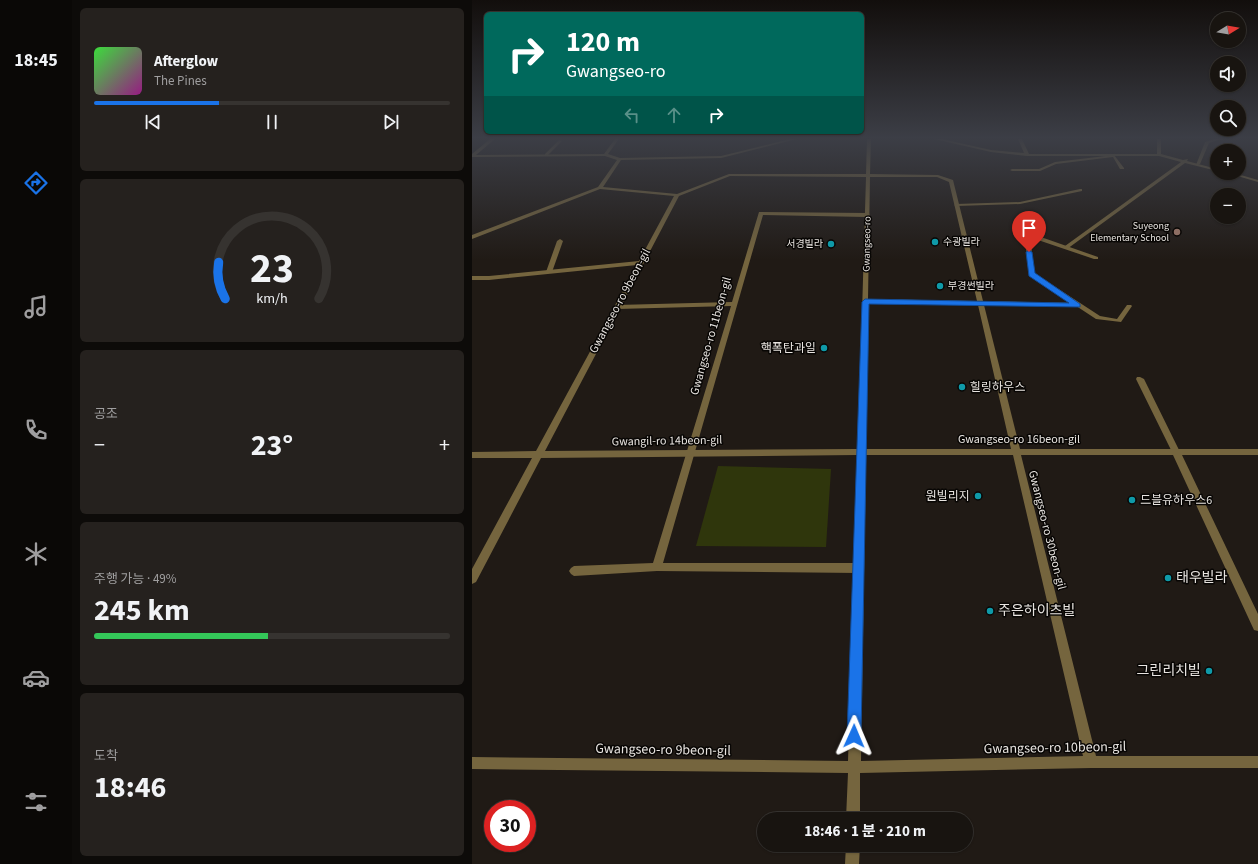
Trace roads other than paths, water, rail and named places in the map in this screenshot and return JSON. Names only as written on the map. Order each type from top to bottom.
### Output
[{"type":"street","points":[[600,188],[606,179]]},
{"type":"street","points":[[472,236],[600,188],[677,195],[718,179]]},
{"type":"street","name":"Gwangseo-ro","points":[[853,812],[868,179]]},
{"type":"street","name":"Gwangseo-ro 30beon-gil","points":[[946,179],[950,181],[956,204],[1091,762]]},
{"type":"street","points":[[1067,247],[1160,179]]},
{"type":"street","points":[[956,204],[1020,203],[1080,190]]},
{"type":"street","name":"Gwangseo-ro 9beon-gil","points":[[472,579],[677,195]]},
{"type":"street","name":"Gwangseo-ro 11beon-gil","points":[[657,567],[761,213],[867,215]]},
{"type":"street","points":[[1096,258],[1038,238],[1028,241],[1031,274],[1077,305],[1098,318],[1119,321],[1129,306]]},
{"type":"street","points":[[549,272],[560,241]]},
{"type":"street","points":[[472,278],[488,278],[640,263]]},
{"type":"street","points":[[865,302],[1077,305]]},
{"type":"street","points":[[617,307],[734,304]]},
{"type":"street","points":[[1140,379],[1258,626]]},
{"type":"street","name":"Gwangseo-ro 16beon-gil","points":[[862,452],[1258,452]]},
{"type":"street","name":"Gwangil-ro 14beon-gil","points":[[472,455],[862,452]]},
{"type":"street","points":[[574,570],[657,567],[859,568]]},
{"type":"street","name":"Gwangseo-ro 10beon-gil","points":[[854,767],[1091,762],[1258,762]]},
{"type":"street","name":"Gwangseo-ro 9beon-gil","points":[[472,763],[854,767]]},
{"type":"street","points":[[852,864],[853,852]]},
{"type":"place","name":"Suyeong Elementary School","points":[[1177,232]]},
{"type":"place","name":"수광빌라","points":[[935,242]]},
{"type":"place","name":"서경빌라","points":[[831,244]]},
{"type":"place","name":"부경썬빌라","points":[[940,286]]},
{"type":"place","name":"핵폭탄과일","points":[[824,348]]},
{"type":"place","name":"힐링하우스","points":[[962,387]]},
{"type":"place","name":"원빌리지","points":[[978,496]]},
{"type":"place","name":"드블유하우스6","points":[[1132,500]]},
{"type":"place","name":"태우빌라","points":[[1168,578]]},
{"type":"place","name":"주은하이츠빌","points":[[990,611]]},
{"type":"place","name":"그린리치빌","points":[[1209,671]]}]
